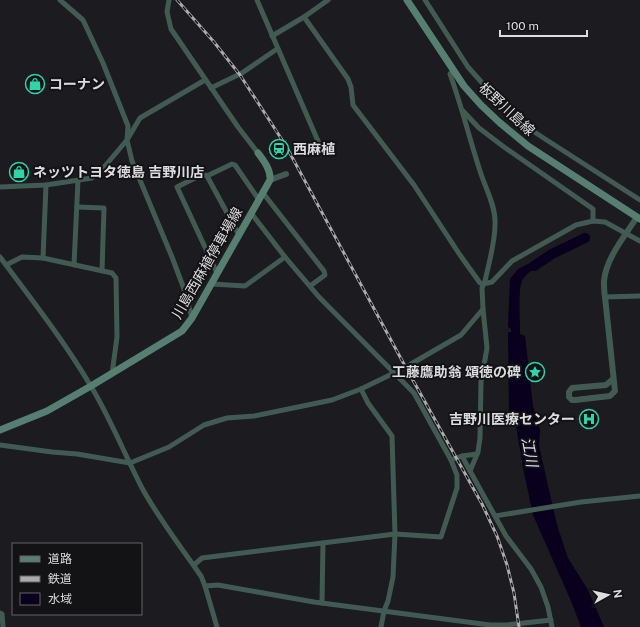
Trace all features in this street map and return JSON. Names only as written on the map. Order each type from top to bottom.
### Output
[{"type":"main road","name":"板野川島線","points":[[407,0],[453,71],[481,105],[510,133],[638,218]]},
{"type":"main road","points":[[258,153],[271,175],[270,180]]},
{"type":"main road","name":"川島西麻植停車場線","points":[[0,430],[47,411],[112,374],[182,331],[192,318],[212,284],[270,180]]},
{"type":"street","points":[[60,0],[83,20],[93,40],[128,126],[127,140],[132,161],[172,257],[184,289],[192,318]]},
{"type":"street","points":[[169,0],[167,12],[171,29],[205,80],[258,153]]},
{"type":"street","points":[[257,0],[321,148]]},
{"type":"street","points":[[272,36],[304,17],[328,0]]},
{"type":"street","points":[[425,0],[455,49],[468,67],[501,104],[522,123],[542,137],[640,200]]},
{"type":"street","points":[[304,17],[348,79],[351,86],[353,105],[414,184],[460,256],[480,283],[483,284],[492,282],[512,261],[576,225],[593,221],[610,224],[640,241]]},
{"type":"street","points":[[211,88],[236,77],[277,48]]},
{"type":"street","points":[[453,71],[450,74],[463,110],[480,173],[493,209],[495,220],[494,233],[482,288],[482,309],[487,348],[481,382],[480,438],[477,454],[470,471]]},
{"type":"street","points":[[0,187],[46,185],[92,178],[105,166],[127,140],[140,118],[205,80]]},
{"type":"street","points":[[463,110],[479,128],[593,209],[593,221]]},
{"type":"street","points":[[217,274],[177,187],[203,174],[207,176],[232,164],[235,165],[324,271],[324,275],[310,286]]},
{"type":"street","points":[[270,180],[286,174]]},
{"type":"street","points":[[207,176],[239,235]]},
{"type":"street","points":[[74,265],[78,180]]},
{"type":"street","points":[[44,258],[46,185]]},
{"type":"street","points":[[77,206],[104,208],[102,271]]},
{"type":"street","points":[[194,565],[202,558],[395,534],[441,537],[457,488],[457,475],[451,460],[414,393],[333,312],[285,257],[251,213]]},
{"type":"street","points":[[613,379],[606,385],[572,388],[569,392],[569,397],[572,400],[575,400],[610,396],[615,390],[604,297],[604,282],[614,254],[638,218]]},
{"type":"street","points":[[0,257],[62,340],[91,386],[150,501],[201,576],[206,586],[217,627]]},
{"type":"street","points":[[6,265],[22,257],[44,258],[112,273],[116,278],[117,337],[112,374]]},
{"type":"street","points":[[212,284],[245,286],[285,257]]},
{"type":"street","points":[[604,297],[640,296]]},
{"type":"street","points":[[410,364],[461,335],[482,309]]},
{"type":"street","points":[[0,445],[77,454],[130,463],[169,447],[204,425],[227,418],[254,416],[332,400],[361,389],[394,373]]},
{"type":"street","points":[[361,389],[368,403],[392,436],[395,534],[393,577],[381,627]]},
{"type":"street","points":[[451,460],[462,456],[477,454]]},
{"type":"street","points":[[462,456],[506,536],[531,569],[541,587],[548,606],[552,627]]},
{"type":"street","points":[[495,516],[558,505],[640,496]]},
{"type":"street","points":[[322,603],[323,543]]},
{"type":"street","points":[[206,586],[218,585],[322,603],[384,611],[461,624],[499,625],[551,620]]},
{"type":"street","points":[[0,613],[2,614],[3,627]]},
{"type":"water","points":[[543,257],[546,261],[526,275],[522,281],[520,298],[520,334],[525,336],[533,406],[540,430],[539,446],[557,525],[568,558],[588,590],[604,627],[581,627],[533,515],[515,420],[509,413],[508,332],[511,332],[511,329],[508,325],[510,279],[518,269]]},
{"type":"waterway","name":"江川","points":[[534,266],[552,254],[585,238]]},
{"type":"railway","points":[[177,0],[214,42],[240,75],[286,146],[405,366],[482,504],[497,536],[507,565],[514,593],[519,627]]},
{"type":"place","name":"コーナン","points":[[35,84]]},
{"type":"place","name":"西麻植","points":[[279,149]]},
{"type":"place","name":"ネッツトヨタ徳島 吉野川店","points":[[19,172]]},
{"type":"place","name":"工藤鷹助翁 頌徳の碑","points":[[535,372]]},
{"type":"place","name":"吉野川医療センター","points":[[589,419]]}]
